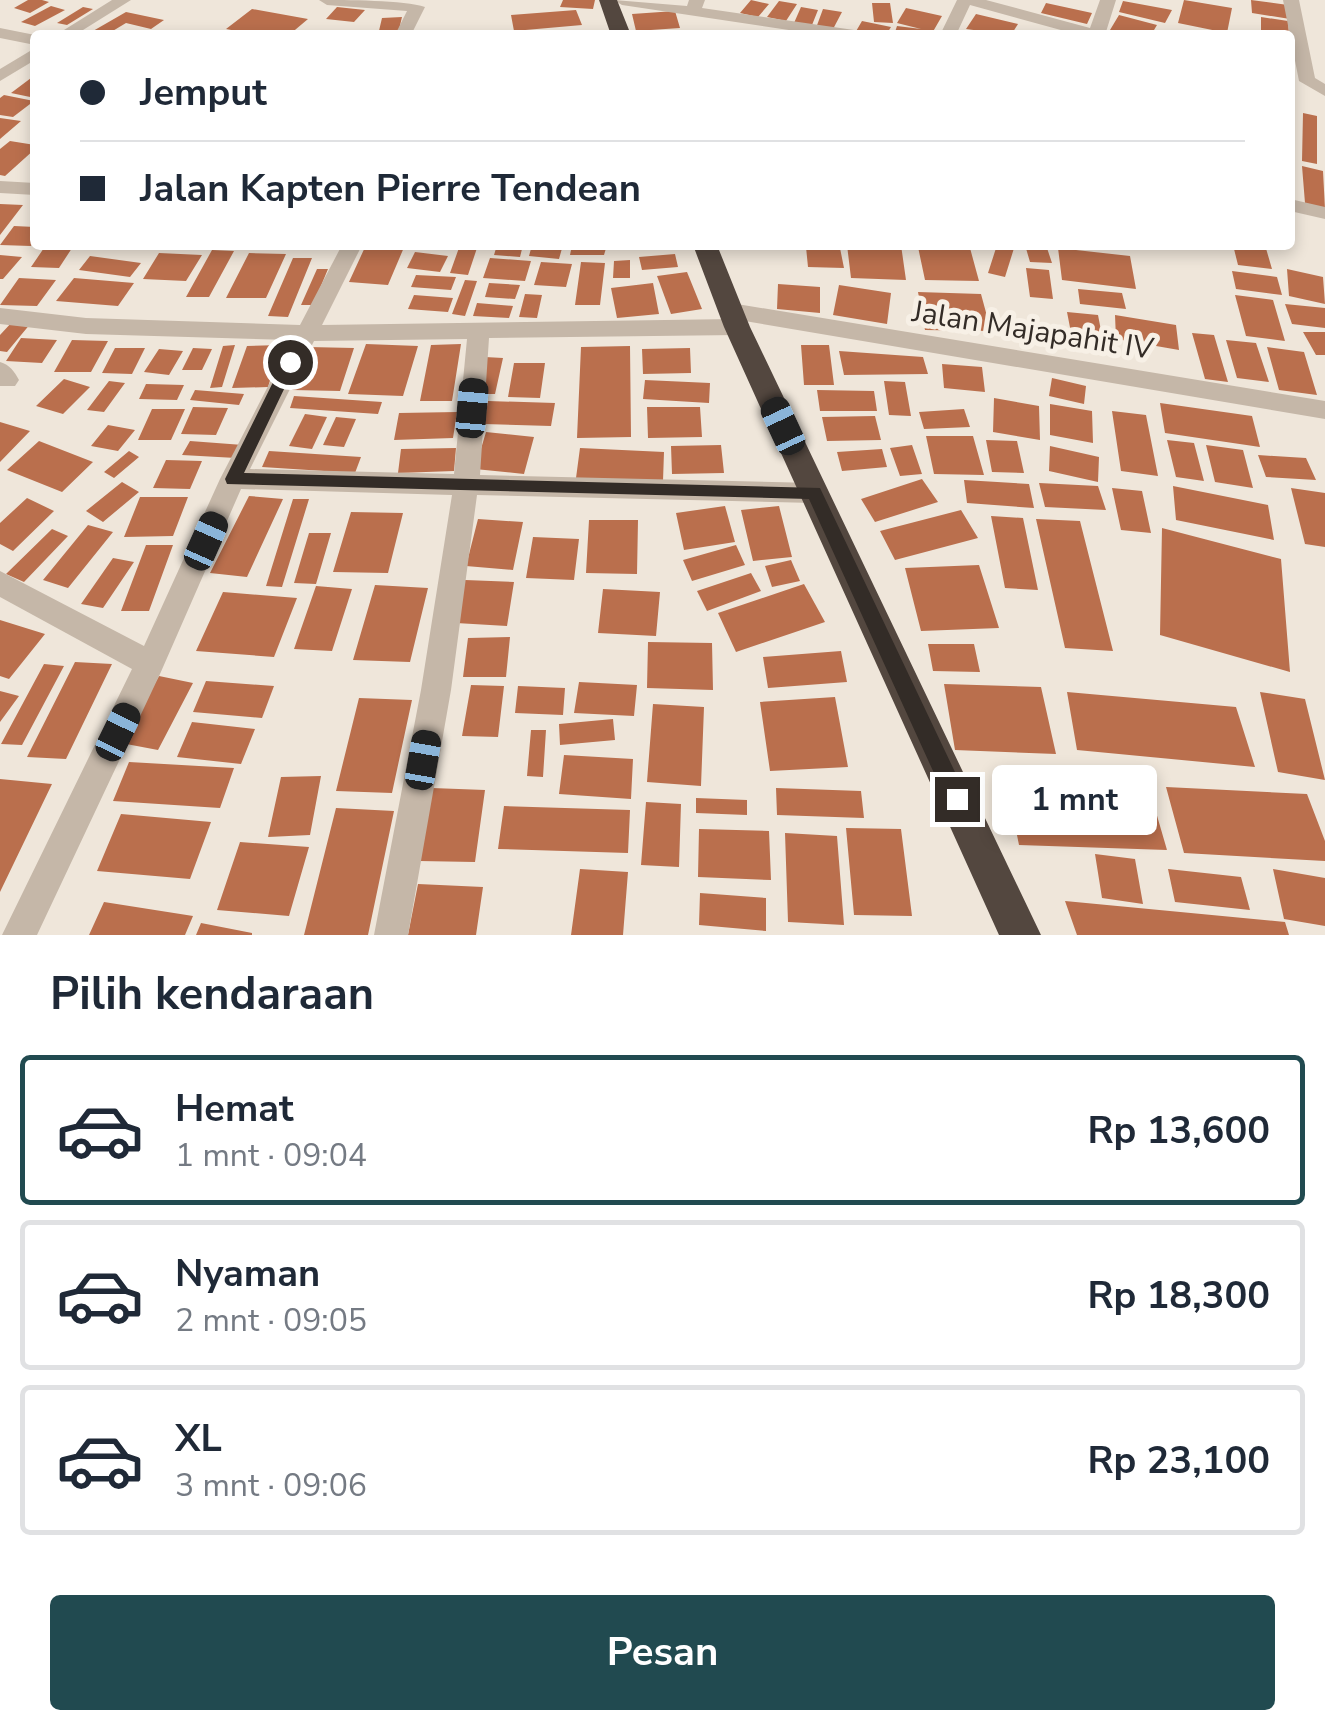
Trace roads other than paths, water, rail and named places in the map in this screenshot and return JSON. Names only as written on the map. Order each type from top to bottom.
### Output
[{"type":"highway","points":[[608,0],[619,30]]},
{"type":"highway","points":[[707,250],[734,319],[1020,935]]},
{"type":"street","points":[[72,30],[123,0]]},
{"type":"street","points":[[327,0],[416,7],[405,30]]},
{"type":"street","points":[[622,0],[695,6],[827,30]]},
{"type":"street","points":[[951,30],[967,0],[1078,30]]},
{"type":"street","points":[[1098,30],[1108,0]]},
{"type":"street","points":[[1291,0],[1307,81],[1325,91]]},
{"type":"street","points":[[0,33],[30,39]]},
{"type":"street","points":[[0,76],[30,56]]},
{"type":"street","points":[[0,187],[30,189]]},
{"type":"street","points":[[1295,206],[1325,213]]},
{"type":"street","points":[[19,935],[150,664],[233,479],[304,332],[349,250]]},
{"type":"street","name":"Jalan Majapahit IV","points":[[0,316],[86,326],[304,332],[479,330],[734,319],[1325,410]]},
{"type":"street","points":[[391,935],[436,690],[466,486],[479,330]]},
{"type":"street","points":[[233,479],[814,492]]},
{"type":"street","points":[[0,582],[150,664]]}]
